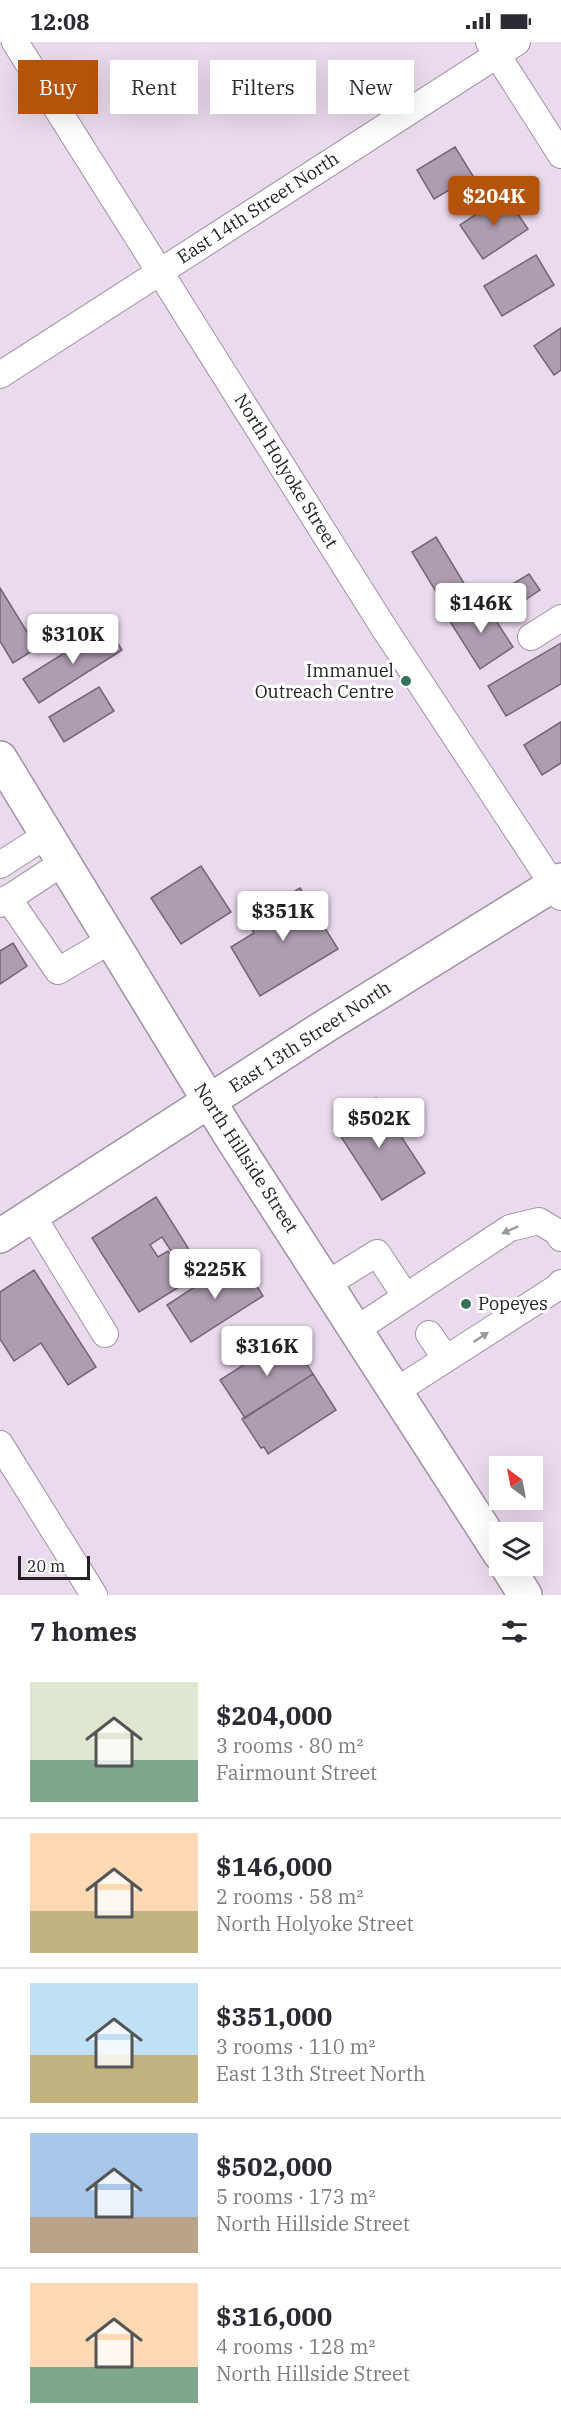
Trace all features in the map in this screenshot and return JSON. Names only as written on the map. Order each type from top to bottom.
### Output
[{"type":"main road","name":"North Hillside Street","points":[[0,758],[209,1102],[489,1537]]},
{"type":"main road","name":"East 13th Street North","points":[[0,1236],[327,1025],[558,887]]},
{"type":"main road","points":[[513,1576],[525,1595]]},
{"type":"street","name":"North Holyoke Street","points":[[15,42],[384,628],[558,887]]},
{"type":"street","name":"East 14th Street North","points":[[0,375],[501,46]]},
{"type":"street","points":[[501,46],[561,155]]},
{"type":"street","points":[[531,637],[561,618]]},
{"type":"street","points":[[0,865],[56,849]]},
{"type":"street","points":[[56,849],[4,901],[58,970],[111,940]]},
{"type":"street","points":[[32,1215],[105,1334]]},
{"type":"street","points":[[357,1329],[510,1228],[539,1221],[557,1232],[561,1238]]},
{"type":"street","points":[[327,1284],[377,1253],[406,1297]]},
{"type":"street","points":[[396,1391],[561,1283]]},
{"type":"street","points":[[429,1334],[446,1359]]},
{"type":"street","points":[[0,1444],[94,1595]]},
{"type":"building","points":[[455,147],[473,176],[434,199],[417,170]]},
{"type":"building","points":[[505,195],[528,229],[483,259],[460,225]]},
{"type":"building","points":[[536,255],[554,285],[502,316],[484,286]]},
{"type":"building","points":[[561,328],[561,370],[554,375],[534,346]]},
{"type":"building","points":[[436,537],[468,590],[444,605],[412,552]]},
{"type":"building","points":[[529,574],[540,590],[519,604],[508,587]]},
{"type":"building","points":[[0,588],[37,648],[13,663],[0,641]]},
{"type":"building","points":[[482,599],[513,647],[480,669],[449,620]]},
{"type":"building","points":[[107,626],[122,650],[39,703],[23,679]]},
{"type":"building","points":[[561,643],[561,684],[506,716],[488,686]]},
{"type":"building","points":[[99,687],[114,711],[64,742],[49,717]]},
{"type":"building","points":[[561,722],[561,763],[542,775],[524,745]]},
{"type":"building","points":[[201,866],[231,912],[181,944],[151,898]]},
{"type":"building","points":[[300,888],[338,949],[260,996],[231,947],[254,933],[247,920]]},
{"type":"building","points":[[13,943],[27,966],[0,984],[0,951]]},
{"type":"building","points":[[376,1098],[425,1173],[382,1200],[334,1126]]},
{"type":"building","points":[[156,1197],[190,1251],[177,1260],[162,1237],[150,1245],[158,1257],[168,1251],[187,1282],[139,1312],[92,1238]]},
{"type":"building","points":[[239,1258],[263,1296],[191,1342],[167,1305]]},
{"type":"building","points":[[34,1270],[96,1367],[68,1385],[41,1343],[14,1361],[0,1339],[0,1292]]},
{"type":"building","points":[[289,1336],[313,1374],[245,1418],[220,1380]]},
{"type":"building","points":[[313,1374],[336,1410],[268,1454],[264,1447],[261,1448],[242,1419]]},
{"type":"place","name":"Immanuel Outreach Centre","points":[[406,681]]},
{"type":"place","name":"Popeyes","points":[[466,1304]]}]
